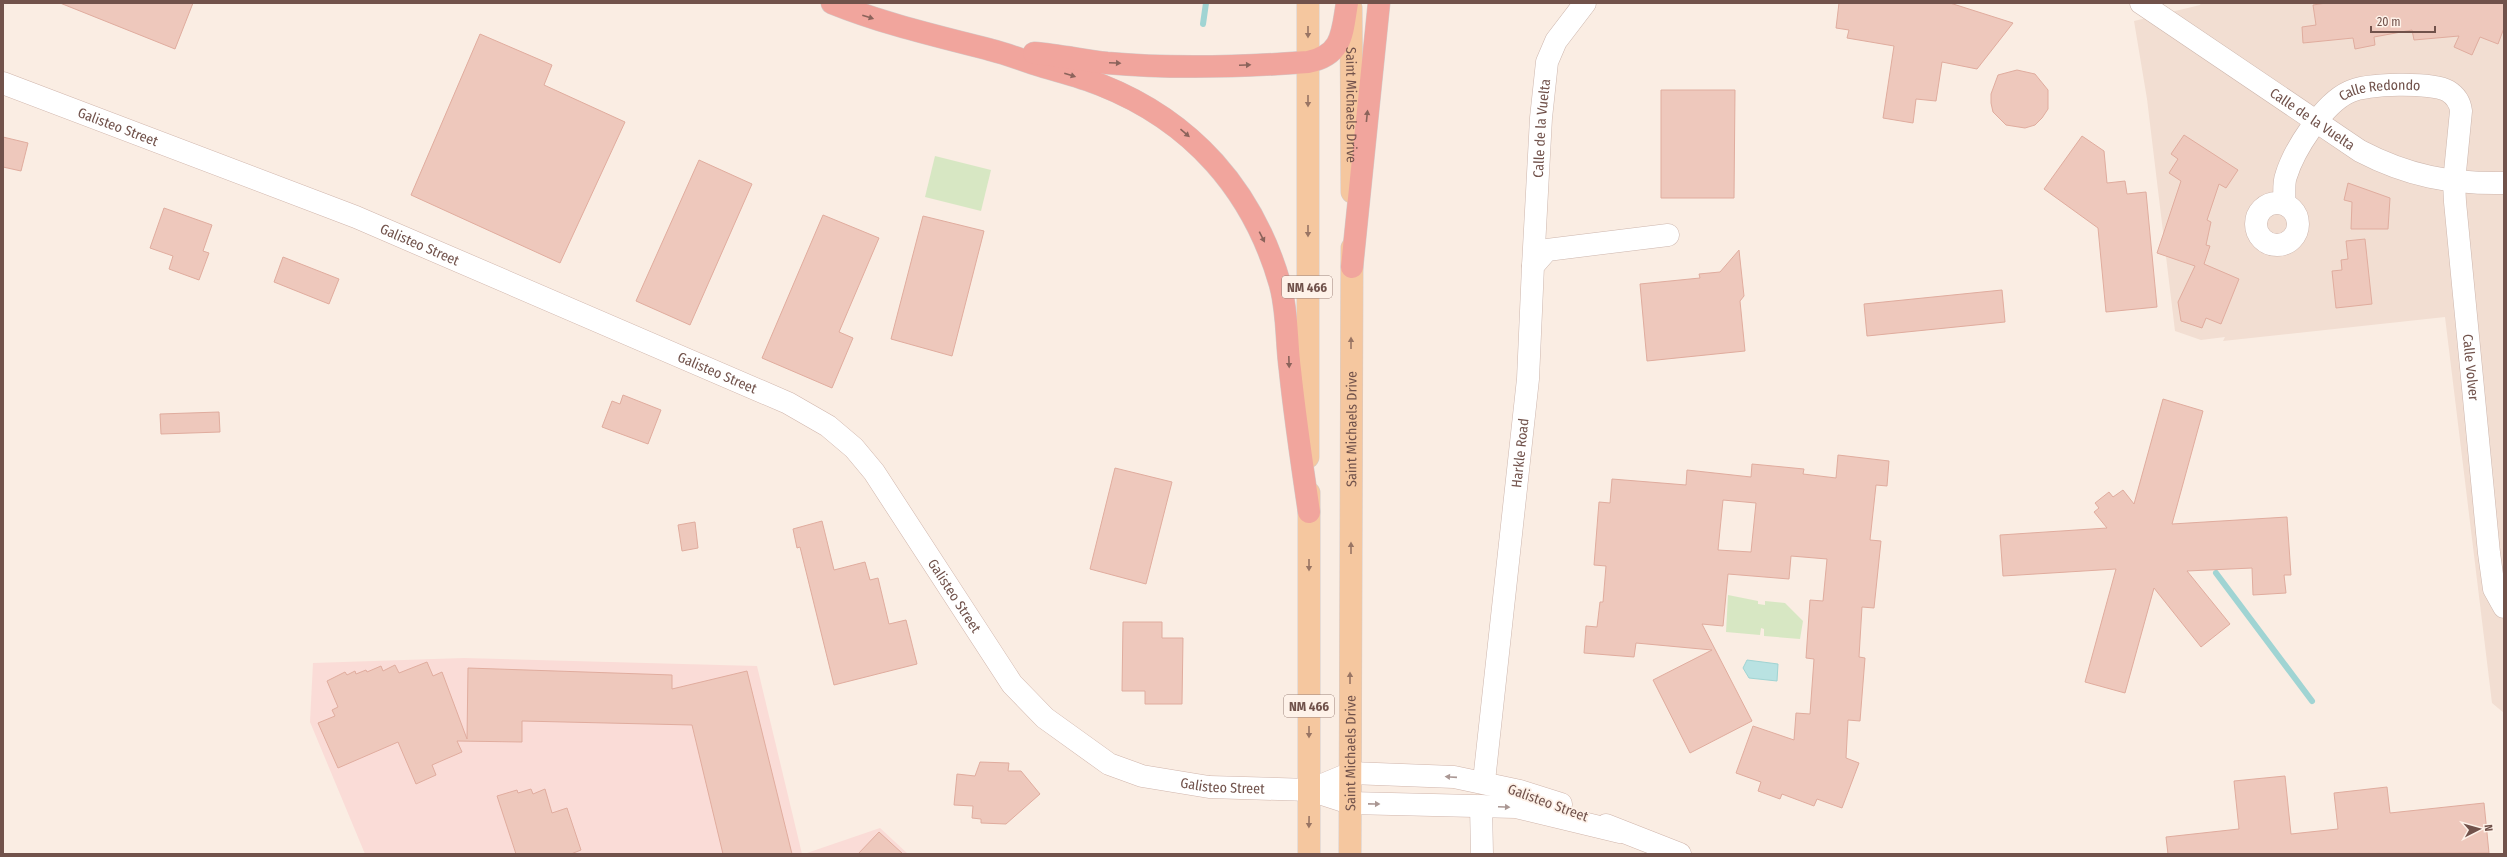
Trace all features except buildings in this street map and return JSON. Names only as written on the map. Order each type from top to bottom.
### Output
[{"type":"highway","points":[[832,3],[925,34],[993,50],[1100,84],[1132,99],[1184,132],[1210,156],[1232,183],[1249,210],[1269,249],[1281,285],[1286,316],[1289,368],[1309,512]]},
{"type":"highway","points":[[993,50],[1143,64],[1207,66],[1308,62],[1321,59],[1334,49],[1339,42],[1347,3]]},
{"type":"highway","points":[[1352,267],[1378,3]]},
{"type":"main road","name":"NM 466","points":[[1308,3],[1309,854]]},
{"type":"main road","name":"Saint Michaels Drive","points":[[1350,854],[1352,267],[1351,3]]},
{"type":"street","name":"Calle de la Vuelta","points":[[1533,266],[1541,118],[1547,62],[1556,41],[1585,3]]},
{"type":"street","name":"Calle de la Vuelta","points":[[2142,3],[2360,151],[2393,167],[2416,175],[2454,182],[2504,183]]},
{"type":"street","name":"Galisteo Street","points":[[3,84],[356,217],[589,315],[804,412],[828,426],[854,448],[874,472],[1012,684],[1051,722],[1109,764],[1142,776],[1208,786],[1310,790],[1350,803],[1516,808],[1620,832]]},
{"type":"street","name":"Calle Redondo","points":[[2284,204],[2286,178],[2302,142],[2335,100],[2349,91],[2402,84],[2435,87],[2448,91],[2460,103],[2461,111],[2454,182]]},
{"type":"street","name":"Calle Volver","points":[[2454,182],[2497,553],[2494,589],[2504,607]]},
{"type":"street","points":[[1533,266],[1547,250],[1668,235]]},
{"type":"street","name":"Harkle Road","points":[[1484,781],[1528,379],[1533,266]]},
{"type":"street","name":"Galisteo Street","points":[[1310,790],[1351,773],[1454,777],[1484,781],[1572,808],[1620,832],[1680,854]]},
{"type":"street","points":[[1481,806],[1482,854]]},
{"type":"shaded area","points":[[2201,3],[2504,3],[2504,713],[2492,703],[2445,317],[2223,341],[2225,337],[2201,340],[2175,331],[2147,99],[2134,21],[2200,5]]},
{"type":"shaded area","points":[[464,658],[757,666],[802,854],[365,854],[310,722],[313,663]]},
{"type":"shaded area","points":[[880,828],[908,854],[804,854]]},
{"type":"green space","points":[[935,156],[991,170],[981,211],[925,197]]},
{"type":"green space","points":[[1728,595],[1758,601],[1758,604],[1765,605],[1765,601],[1785,603],[1803,621],[1800,639],[1764,636],[1764,629],[1761,628],[1760,635],[1726,632]]},
{"type":"water","points":[[1747,660],[1778,664],[1777,681],[1749,678],[1743,668]]},
{"type":"waterway","points":[[1203,24],[1206,3]]},
{"type":"waterway","points":[[2216,573],[2312,701]]}]
